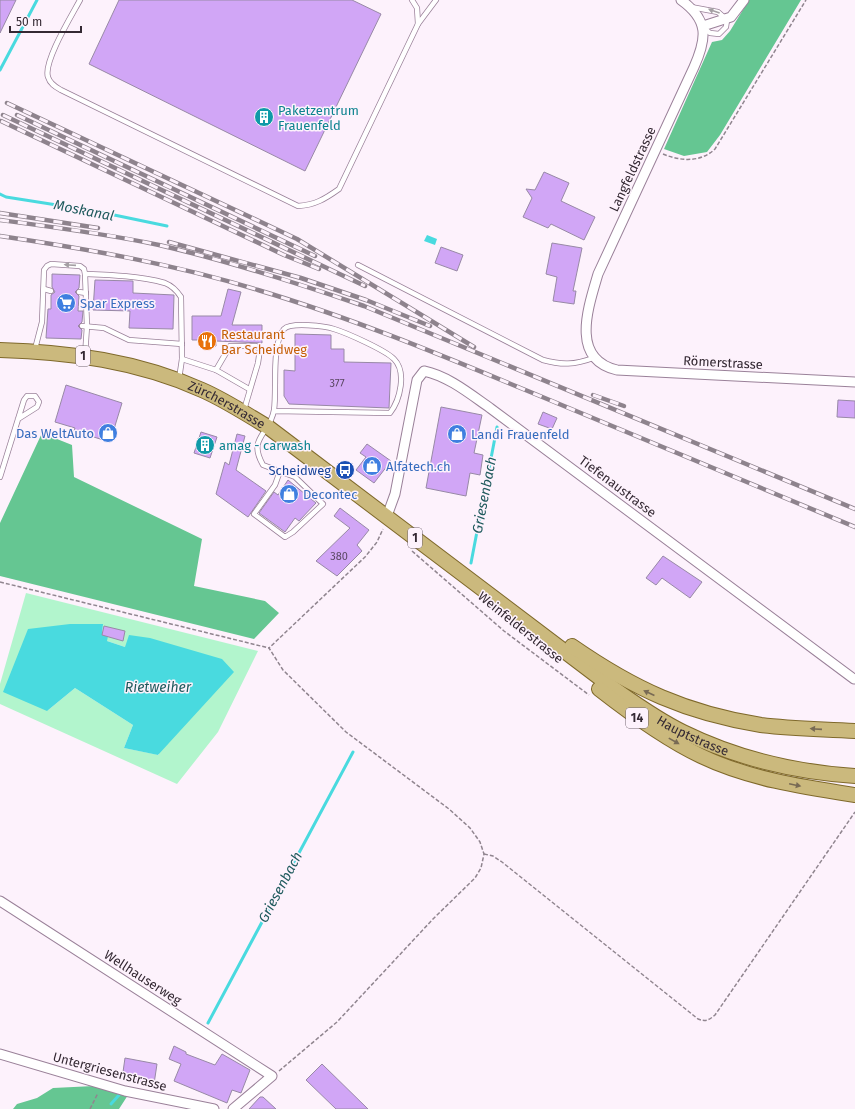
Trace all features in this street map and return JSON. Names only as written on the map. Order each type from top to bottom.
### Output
[{"type":"main road","name":"Zürcherstrasse","points":[[0,350],[34,351],[84,356],[130,365],[201,390],[268,427],[457,570]]},
{"type":"main road","name":"Weinfelderstrasse","points":[[457,570],[506,599],[618,676],[648,692],[681,706],[721,718],[762,725],[855,731]]},
{"type":"main road","name":"Weinfelderstrasse","points":[[457,570],[485,599],[524,632],[624,709],[664,736],[702,756],[742,772],[806,787],[855,795]]},
{"type":"main road","name":"Hauptstrasse","points":[[457,570],[613,688],[682,731],[747,758],[820,774],[855,776]]},
{"type":"street","points":[[681,0],[697,13],[703,26],[727,20],[735,14],[744,0]]},
{"type":"street","name":"Langfeldstrasse","points":[[593,358],[588,347],[586,334],[591,297],[598,274],[699,56],[702,44],[703,26]]},
{"type":"street","name":"Römerstrasse","points":[[593,358],[600,364],[617,370],[855,382]]},
{"type":"street","name":"Tiefenaustrasse","points":[[387,516],[395,494],[416,380],[424,371],[432,372],[496,412],[854,679]]},
{"type":"street","name":"Wellhauserweg","points":[[0,901],[272,1076]]},
{"type":"street","name":"Untergriesenstrasse","points":[[0,1054],[102,1085],[214,1109]]},
{"type":"street","points":[[234,1109],[272,1076]]},
{"type":"lane","points":[[80,0],[49,63],[47,76],[50,82],[61,90],[298,206],[308,205],[324,200],[339,189],[418,24],[436,0]]},
{"type":"lane","points":[[412,0],[417,8],[418,24]]},
{"type":"lane","points":[[691,7],[718,12],[725,16],[727,20]]},
{"type":"lane","points":[[34,351],[44,323],[44,270],[51,264],[80,266],[84,269],[86,293],[84,356]]},
{"type":"lane","points":[[358,265],[543,360],[565,365],[593,358]]},
{"type":"lane","points":[[85,274],[116,276],[166,284],[176,290],[182,297],[182,359],[179,381]]},
{"type":"lane","points":[[44,289],[52,292]]},
{"type":"lane","points":[[79,292],[86,293]]},
{"type":"lane","points":[[274,411],[390,413],[394,408],[401,382],[400,368],[394,359],[373,346],[334,329],[294,325],[285,328],[280,336],[276,359],[274,411],[268,427],[256,448],[257,455],[263,465],[280,471],[295,477],[323,504],[293,532],[285,537],[254,514],[275,485],[280,471]]},
{"type":"lane","points":[[84,326],[104,328],[129,340],[182,344]]},
{"type":"lane","points":[[40,332],[47,332]]},
{"type":"lane","points":[[216,370],[230,346],[256,346],[260,349],[258,363],[243,412]]},
{"type":"lane","points":[[182,359],[216,370],[249,390]]},
{"type":"lane","points":[[0,477],[18,419],[25,397],[30,395],[35,396],[39,402],[37,407],[18,419]]},
{"type":"path","points":[[656,150],[684,160],[698,159],[708,156],[715,149],[806,0]]},
{"type":"path","points":[[270,648],[365,557],[377,542],[387,516]]},
{"type":"path","points":[[0,582],[270,648],[283,670],[346,732],[449,809],[470,828],[480,842],[484,854],[481,868],[475,878],[433,919],[337,1022],[272,1076]]},
{"type":"path","points":[[484,854],[493,856],[502,862],[692,1014],[703,1021],[709,1020],[715,1015],[855,812]]},
{"type":"path","points":[[90,1109],[102,1085]]},
{"type":"green space","points":[[749,0],[801,0],[720,135],[707,152],[684,156],[664,149],[712,42],[722,40],[730,31]]},
{"type":"green space","points":[[42,433],[72,445],[74,477],[202,539],[194,586],[265,601],[279,613],[254,639],[0,576],[0,523]]},
{"type":"green space","points":[[26,593],[258,651],[218,732],[177,784],[0,704],[0,684]],"holes":[[[103,625],[102,635],[107,641],[125,647],[159,755],[124,748],[133,725],[75,688],[47,711]]]},
{"type":"green space","points":[[94,1086],[128,1095],[119,1109],[13,1109],[17,1104],[37,1098],[53,1088]]},
{"type":"water","points":[[427,235],[437,239],[435,245],[424,241]]},
{"type":"water","name":"Rietweiher","points":[[70,624],[103,624],[102,635],[108,636],[107,641],[125,647],[129,635],[150,638],[222,659],[234,672],[158,755],[124,748],[133,725],[75,688],[47,711],[3,692],[28,629]]},
{"type":"building","points":[[0,0],[16,0],[0,33]]},
{"type":"building","name":"Paketzentrum Frauenfeld","points":[[119,0],[352,0],[381,14],[305,171],[89,64]]},
{"type":"building","points":[[544,172],[569,183],[561,201],[595,217],[584,240],[551,224],[548,228],[523,217],[532,198],[526,189],[535,190]]},
{"type":"building","points":[[552,243],[582,248],[573,291],[576,291],[574,304],[553,301],[557,277],[546,274]]},
{"type":"building","points":[[441,247],[463,255],[457,271],[435,263]]},
{"type":"building","points":[[52,274],[80,275],[79,288],[75,292],[79,296],[78,311],[83,311],[82,322],[78,326],[82,330],[81,339],[46,338],[48,309],[51,309],[51,295],[55,292],[52,287]]},
{"type":"building","points":[[95,280],[133,281],[133,293],[174,295],[173,329],[129,328],[130,311],[93,310]]},
{"type":"building","points":[[228,289],[241,292],[232,325],[262,325],[262,343],[216,341],[216,346],[201,346],[201,340],[192,340],[192,316],[221,316]]},
{"type":"building","points":[[295,334],[331,335],[331,349],[344,349],[344,362],[391,363],[389,408],[289,404],[284,396],[284,370],[295,371]]},
{"type":"building","points":[[66,385],[122,403],[110,442],[74,431],[75,428],[55,422]]},
{"type":"building","points":[[838,400],[855,401],[855,418],[837,417]]},
{"type":"building","name":"Landi Frauenfeld","points":[[441,407],[482,415],[474,453],[483,455],[480,475],[470,473],[466,496],[426,488]]},
{"type":"building","points":[[543,412],[557,418],[552,429],[538,424]]},
{"type":"building","name":"amag - carwash","points":[[201,432],[217,437],[210,458],[194,453]]},
{"type":"building","points":[[237,434],[245,436],[236,470],[266,491],[248,517],[216,494],[225,462],[229,465]]},
{"type":"building","points":[[367,444],[391,461],[374,483],[356,470],[366,457],[360,453]]},
{"type":"building","points":[[288,480],[316,503],[299,521],[295,518],[285,532],[259,513],[274,492],[278,495]]},
{"type":"building","points":[[340,508],[369,530],[357,545],[362,551],[337,576],[316,561],[350,528],[334,516]]},
{"type":"building","points":[[663,556],[702,582],[690,598],[662,578],[656,585],[646,578]]},
{"type":"building","points":[[104,626],[125,631],[123,641],[102,635]]},
{"type":"building","points":[[174,1046],[186,1052],[186,1054],[215,1065],[222,1054],[250,1070],[241,1093],[232,1090],[227,1103],[174,1081],[181,1064],[169,1059]]},
{"type":"building","points":[[125,1058],[157,1064],[154,1084],[122,1079]]},
{"type":"building","points":[[322,1064],[368,1109],[336,1109],[306,1080]]},
{"type":"building","points":[[260,1097],[263,1097],[276,1109],[249,1109]]},
{"type":"waterway","name":"Moskanal","points":[[0,70],[37,0]]},
{"type":"waterway","name":"Moskanal","points":[[0,194],[6,197],[95,211],[167,226]]},
{"type":"waterway","name":"Griesenbach","points":[[471,563],[497,427]]},
{"type":"waterway","name":"Griesenbach","points":[[208,1023],[353,752]]},
{"type":"waterway","points":[[111,1104],[119,1095]]},
{"type":"railway","points":[[7,103],[297,239],[474,347]]},
{"type":"railway","points":[[3,115],[365,286]]},
{"type":"railway","points":[[17,115],[315,256]]},
{"type":"railway","points":[[1,121],[284,255],[319,269]]},
{"type":"railway","points":[[0,213],[98,228]]},
{"type":"railway","points":[[0,220],[100,234],[159,245],[237,265],[339,297],[855,509]]},
{"type":"railway","points":[[0,236],[98,252],[194,272],[258,290],[333,314],[479,371],[855,527]]},
{"type":"railway","points":[[169,242],[301,278],[366,300],[430,326]]},
{"type":"railway","points":[[593,395],[624,406]]},
{"type":"place","name":"Paketzentrum Frauenfeld","points":[[264,117]]},
{"type":"place","name":"Spar Express","points":[[66,303]]},
{"type":"place","name":"Restaurant Bar Scheidweg","points":[[207,341]]},
{"type":"place","name":"Das WeltAuto","points":[[108,433]]},
{"type":"place","name":"Landi Frauenfeld","points":[[457,434]]},
{"type":"place","name":"amag - carwash","points":[[205,445]]},
{"type":"place","name":"Alfatech.ch","points":[[372,466]]},
{"type":"place","name":"Scheidweg","points":[[345,470]]},
{"type":"place","name":"Decontec","points":[[289,494]]}]
